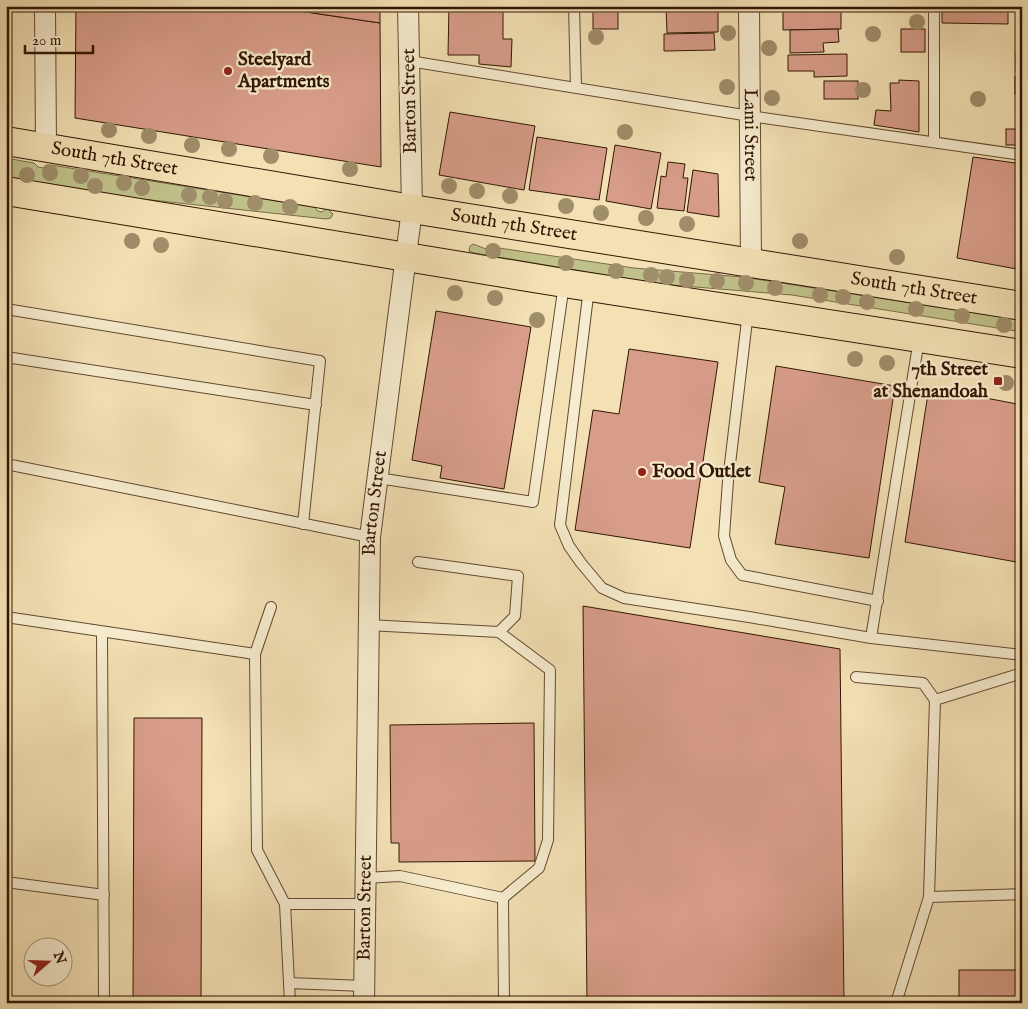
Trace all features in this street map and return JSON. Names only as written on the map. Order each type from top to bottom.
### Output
[{"type":"main road","name":"South 7th Street","points":[[6,141],[412,210],[1022,306]]},
{"type":"main road","points":[[6,191],[577,285],[1022,354]]},
{"type":"street","points":[[45,6],[46,147]]},
{"type":"street","name":"Barton Street","points":[[364,994],[370,538],[412,210],[408,6]]},
{"type":"street","name":"Lami Street","points":[[749,6],[751,264]]},
{"type":"lane","points":[[574,6],[576,88]]},
{"type":"lane","points":[[934,6],[934,142]]},
{"type":"lane","points":[[409,60],[750,116],[1022,155]]},
{"type":"lane","points":[[378,478],[533,502],[577,285]]},
{"type":"lane","points":[[577,285],[560,524],[569,546],[602,588],[624,598],[871,638],[1022,655]]},
{"type":"lane","points":[[6,309],[320,361],[303,524]]},
{"type":"lane","points":[[748,312],[728,481],[724,536],[731,560],[742,574],[878,601]]},
{"type":"lane","points":[[871,638],[919,338]]},
{"type":"lane","points":[[6,357],[316,405]]},
{"type":"lane","points":[[6,464],[370,538]]},
{"type":"lane","points":[[418,562],[518,576],[514,616],[499,632]]},
{"type":"lane","points":[[270,607],[254,654],[257,850],[285,904],[290,1003]]},
{"type":"lane","points":[[6,617],[254,654]]},
{"type":"lane","points":[[368,624],[499,632],[550,670],[548,840],[539,868],[503,898]]},
{"type":"lane","points":[[102,632],[104,1003]]},
{"type":"lane","points":[[935,700],[1022,673]]},
{"type":"lane","points":[[856,677],[923,682],[935,700],[929,897],[896,1003]]},
{"type":"lane","points":[[365,878],[400,876],[503,898]]},
{"type":"lane","points":[[6,882],[104,895]]},
{"type":"lane","points":[[929,897],[1022,894]]},
{"type":"lane","points":[[503,898],[504,1003]]},
{"type":"lane","points":[[285,904],[364,904]]},
{"type":"lane","points":[[289,983],[364,994]]},
{"type":"green space","points":[[6,158],[34,163],[38,167],[43,168],[46,165],[51,165],[314,207],[322,212],[325,209],[329,210],[333,214],[331,218],[326,219],[133,198],[6,177]]},
{"type":"green space","points":[[473,244],[486,249],[492,247],[634,268],[742,277],[1022,320],[1022,332],[792,295],[659,284],[474,253],[469,251],[470,246]]},
{"type":"building","name":"Steelyard Apartments","points":[[76,6],[266,6],[380,23],[381,167],[75,118]]},
{"type":"building","points":[[266,6],[380,6],[380,23]]},
{"type":"building","points":[[449,6],[503,6],[503,39],[512,39],[511,67],[479,64],[479,55],[448,55]]},
{"type":"building","points":[[593,6],[618,6],[618,29],[593,29]]},
{"type":"building","points":[[666,6],[718,6],[718,32],[667,33]]},
{"type":"building","points":[[783,6],[841,6],[841,29],[783,30]]},
{"type":"building","points":[[942,6],[1008,6],[1008,24],[942,23]]},
{"type":"building","points":[[838,29],[839,42],[823,43],[824,52],[790,53],[790,30]]},
{"type":"building","points":[[901,29],[925,29],[925,52],[901,52]]},
{"type":"building","points":[[714,33],[715,50],[664,51],[664,34]]},
{"type":"building","points":[[1016,51],[1022,51],[1022,73],[1016,72]]},
{"type":"building","points":[[847,54],[847,76],[814,77],[814,71],[788,71],[788,55]]},
{"type":"building","points":[[1015,77],[1022,77],[1022,94],[1015,94]]},
{"type":"building","points":[[899,80],[919,81],[919,132],[874,125],[876,110],[891,111],[890,83],[899,83]]},
{"type":"building","points":[[824,81],[858,81],[858,99],[824,99]]},
{"type":"building","points":[[450,112],[535,126],[524,190],[439,175]]},
{"type":"building","points":[[1006,129],[1022,129],[1022,145],[1006,145]]},
{"type":"building","points":[[537,137],[607,148],[599,200],[529,190]]},
{"type":"building","points":[[615,145],[661,153],[651,209],[606,201]]},
{"type":"building","points":[[973,157],[1022,164],[1022,270],[957,258]]},
{"type":"building","points":[[668,162],[685,164],[683,178],[688,178],[684,211],[657,208],[661,176],[666,177]]},
{"type":"building","points":[[693,170],[718,174],[719,217],[687,212]]},
{"type":"building","points":[[436,311],[531,327],[504,489],[440,478],[442,466],[412,460]]},
{"type":"building","name":"Food Outlet","points":[[629,349],[718,362],[690,548],[575,530],[593,410],[619,414]]},
{"type":"building","points":[[776,366],[895,386],[869,558],[775,544],[785,487],[759,482]]},
{"type":"building","points":[[929,387],[1022,405],[1022,563],[905,542]]},
{"type":"building","points":[[583,606],[840,649],[844,1003],[587,1003]]},
{"type":"building","points":[[134,718],[202,718],[201,1003],[133,1003]]},
{"type":"building","points":[[534,723],[535,861],[399,862],[399,843],[391,843],[390,725]]},
{"type":"building","points":[[959,970],[1022,970],[1022,1003],[959,1003]]},
{"type":"place","name":"Steelyard Apartments","points":[[228,71]]},
{"type":"place","name":"7th Street at Shenandoah","points":[[998,381]]},
{"type":"place","name":"Food Outlet","points":[[642,472]]}]
